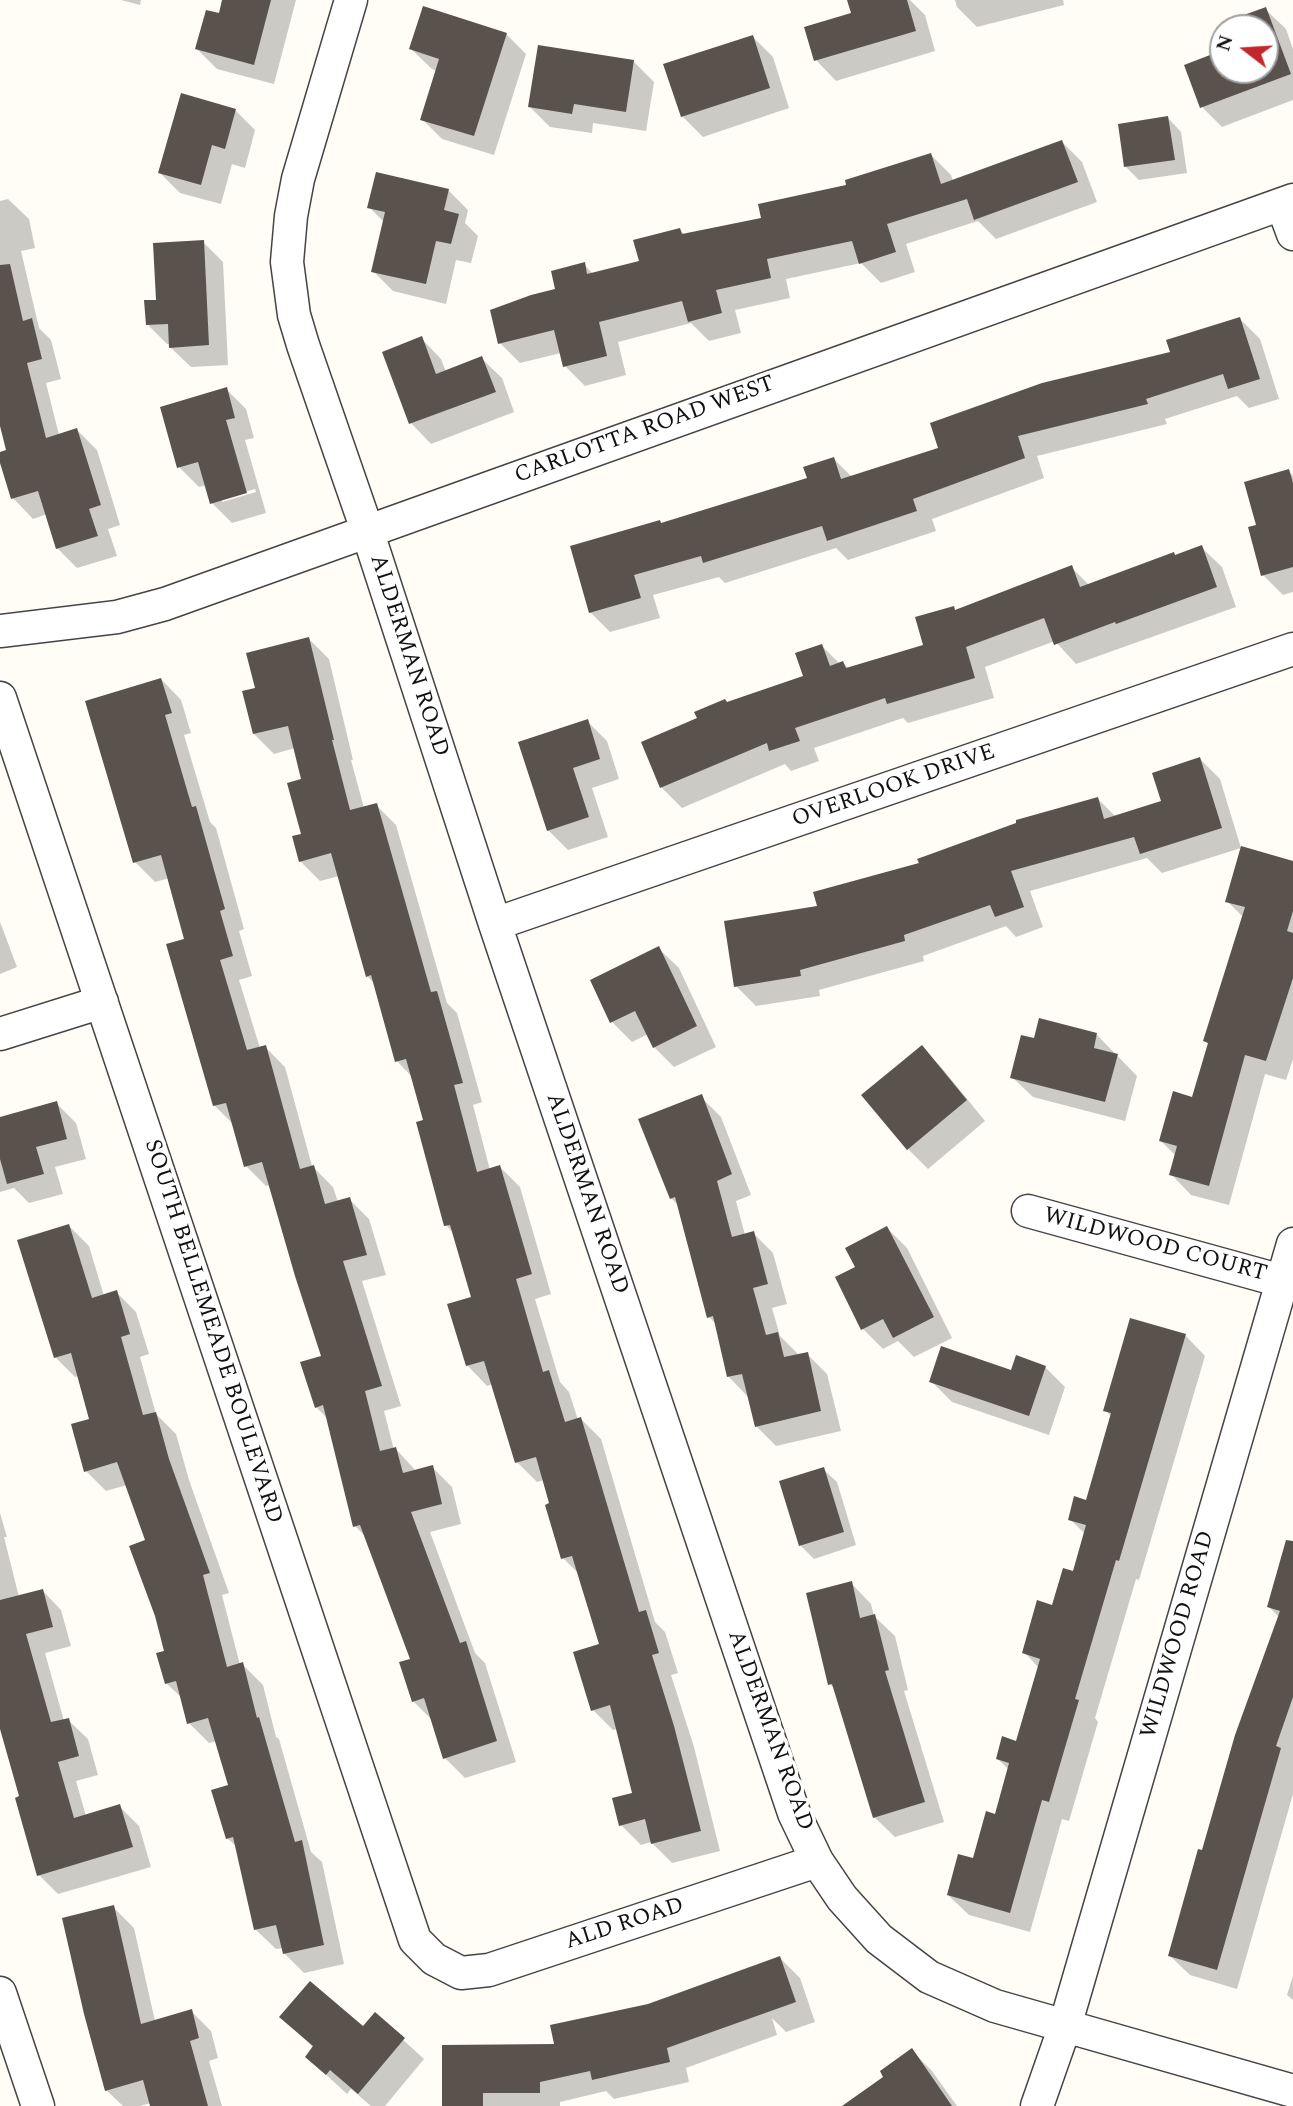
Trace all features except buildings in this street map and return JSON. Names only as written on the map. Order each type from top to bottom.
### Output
[{"type":"street","name":"ALDERMAN ROAD","points":[[351,0],[298,179],[291,216],[287,262],[295,315],[495,924],[794,1813],[817,1861],[842,1898],[879,1939],[929,1977],[995,2006],[1293,2091]]},
{"type":"street","name":"CARLOTTA ROAD WEST","points":[[0,631],[117,617],[165,604],[1288,202]]},
{"type":"street","points":[[1288,202],[1293,234]]},
{"type":"street","name":"OVERLOOK DRIVE","points":[[495,924],[1293,649]]},
{"type":"street","name":"SOUTH BELLEMEADE BOULEVARD","points":[[0,698],[415,1940],[433,1959]]},
{"type":"street","points":[[0,1034],[102,1002]]},
{"type":"street","name":"WILDWOOD COURT","points":[[1028,1211],[1282,1281]]},
{"type":"street","name":"WILDWOOD ROAD","points":[[1037,2106],[1065,2026],[1293,1244]]},
{"type":"street","name":"ALD ROAD","points":[[433,1959],[461,1973],[489,1970],[817,1861]]},
{"type":"street","points":[[0,1993],[38,2106]]}]
